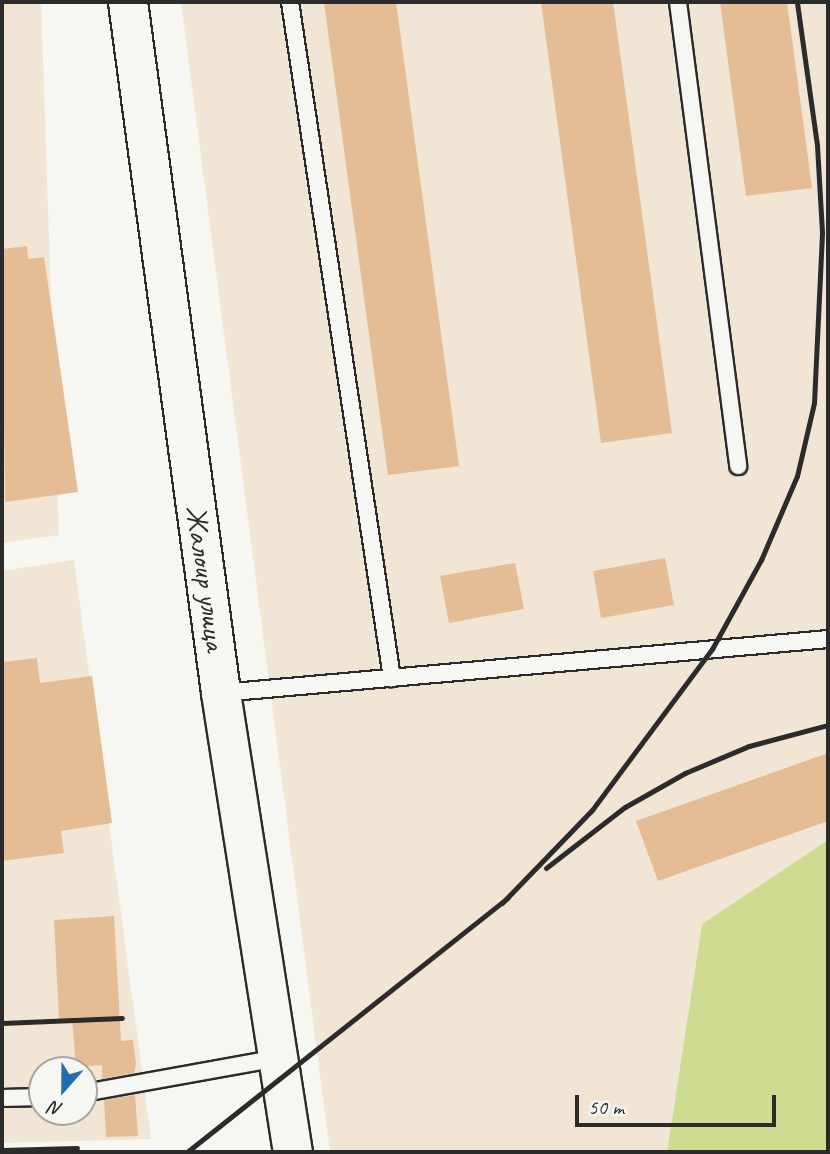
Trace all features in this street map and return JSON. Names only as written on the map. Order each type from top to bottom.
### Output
[{"type":"street","name":"Жалоир улица","points":[[128,2],[221,693],[293,1152]]},
{"type":"lane","points":[[290,2],[392,678]]},
{"type":"lane","points":[[678,2],[738,466]]},
{"type":"lane","points":[[221,693],[828,639]]},
{"type":"lane","points":[[98,1090],[279,1058]]},
{"type":"lane","points":[[2,1098],[28,1097]]},
{"type":"shaded area","points":[[2,2],[41,2],[59,535],[2,543]]},
{"type":"shaded area","points":[[181,2],[828,2],[828,840],[702,924],[667,1152],[330,1152]]},
{"type":"shaded area","points":[[74,560],[151,1139],[2,1143],[2,571]]},
{"type":"green space","points":[[828,840],[828,1152],[667,1152],[702,924]]},
{"type":"building","points":[[324,2],[396,2],[459,466],[388,475]]},
{"type":"building","points":[[541,2],[613,2],[672,433],[601,443]]},
{"type":"building","points":[[720,2],[787,2],[812,188],[746,196]]},
{"type":"building","points":[[27,246],[28,259],[44,257],[78,492],[5,502],[2,249]]},
{"type":"building","points":[[665,558],[674,605],[601,618],[593,571]]},
{"type":"building","points":[[515,563],[524,609],[449,623],[440,576]]},
{"type":"building","points":[[37,658],[40,683],[92,676],[112,823],[61,831],[64,853],[2,861],[2,662]]},
{"type":"building","points":[[828,753],[828,821],[658,881],[636,821]]},
{"type":"building","points":[[114,916],[121,1041],[133,1040],[136,1064],[134,1073],[102,1079],[102,1065],[98,1065],[98,1056],[75,1056],[72,1018],[59,1019],[54,920]]},
{"type":"building","points":[[135,1095],[138,1136],[106,1137],[104,1100]]},
{"type":"railway","points":[[502,903],[592,810],[712,649],[761,560],[797,476],[814,403],[822,232],[817,145],[797,2]]},
{"type":"railway","points":[[546,868],[625,807],[685,773],[749,746],[828,725]]},
{"type":"railway","points":[[187,1152],[508,898]]},
{"type":"railway","points":[[2,1023],[122,1018]]},
{"type":"railway","points":[[2,1150],[77,1148]]}]
